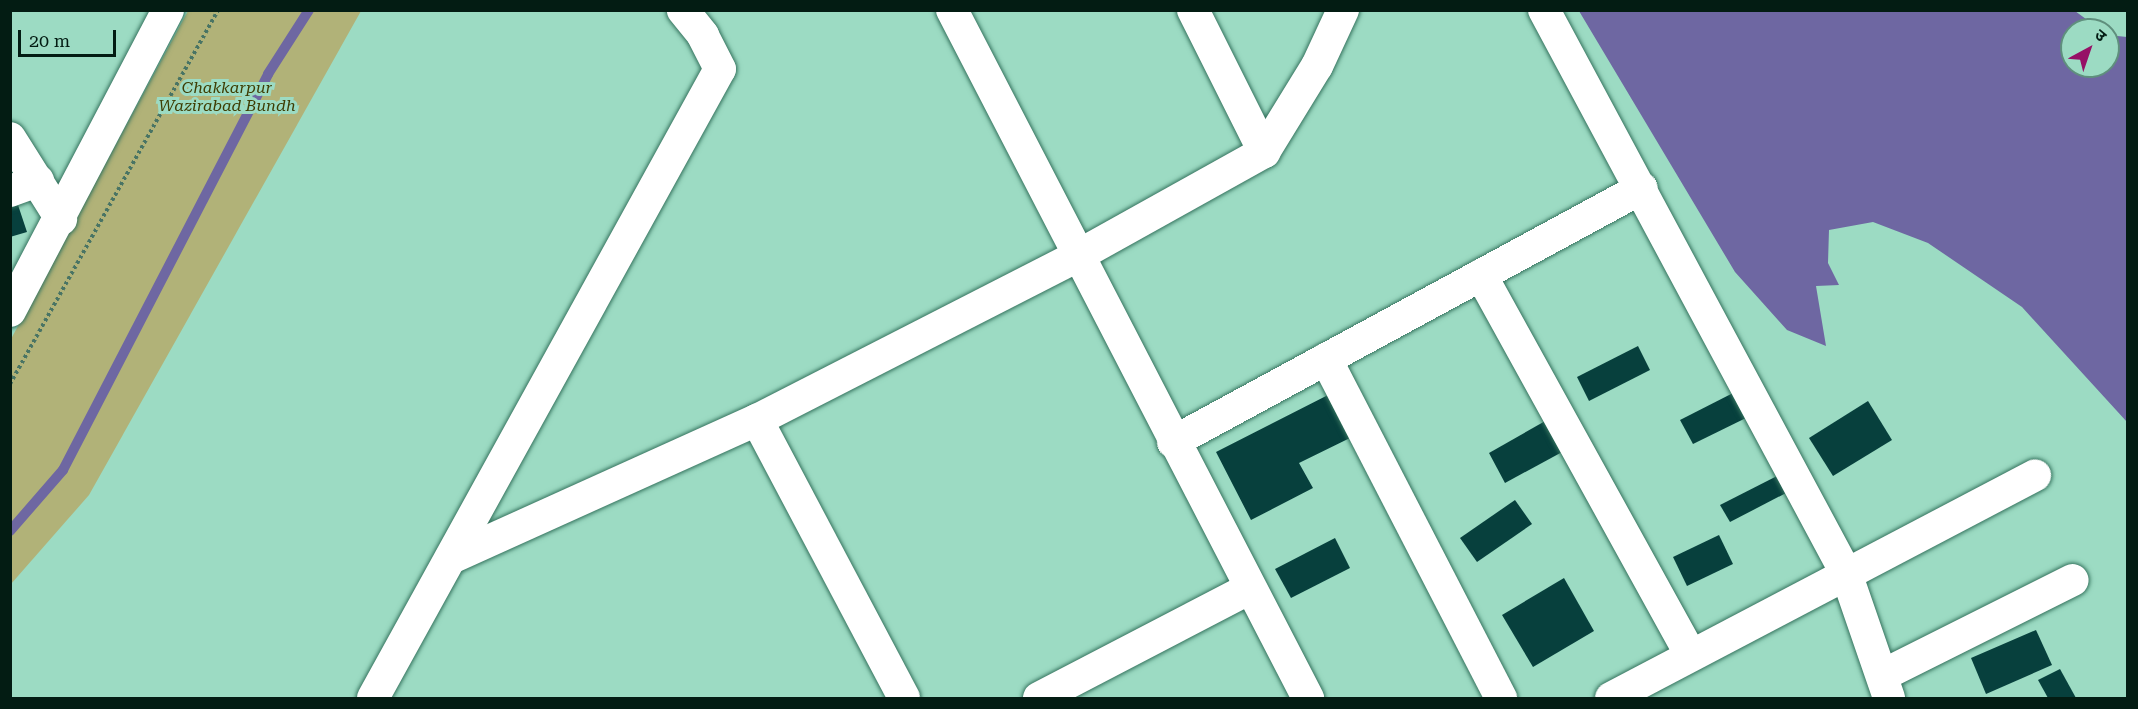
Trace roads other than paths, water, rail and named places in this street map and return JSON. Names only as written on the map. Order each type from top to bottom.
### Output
[{"type":"street","points":[[10,311],[47,247],[168,10]]},
{"type":"street","points":[[373,699],[720,69],[703,35],[683,10]]},
{"type":"street","points":[[952,10],[1082,254],[1173,442],[1308,699]]},
{"type":"street","points":[[1193,10],[1264,152]]},
{"type":"street","points":[[451,558],[757,420],[1082,254],[1264,152],[1317,66],[1343,10]]},
{"type":"street","points":[[1544,10],[1642,188],[1846,573],[1886,687],[2073,580]]},
{"type":"street","points":[[10,138],[24,186],[61,219]]},
{"type":"street","points":[[1173,442],[1642,188]]},
{"type":"street","points":[[10,260],[47,247]]},
{"type":"street","points":[[1481,275],[1691,655]]},
{"type":"street","points":[[1326,359],[1501,699]]},
{"type":"street","points":[[757,420],[897,696]]},
{"type":"street","points":[[1611,699],[2035,475]]},
{"type":"street","points":[[1039,699],[1250,588]]},
{"type":"waterway","points":[[10,531],[63,470],[268,74],[309,10]]},
{"type":"park label","name":"Chakkarpur Wazirabad Bundh","points":[[227,97]]}]
